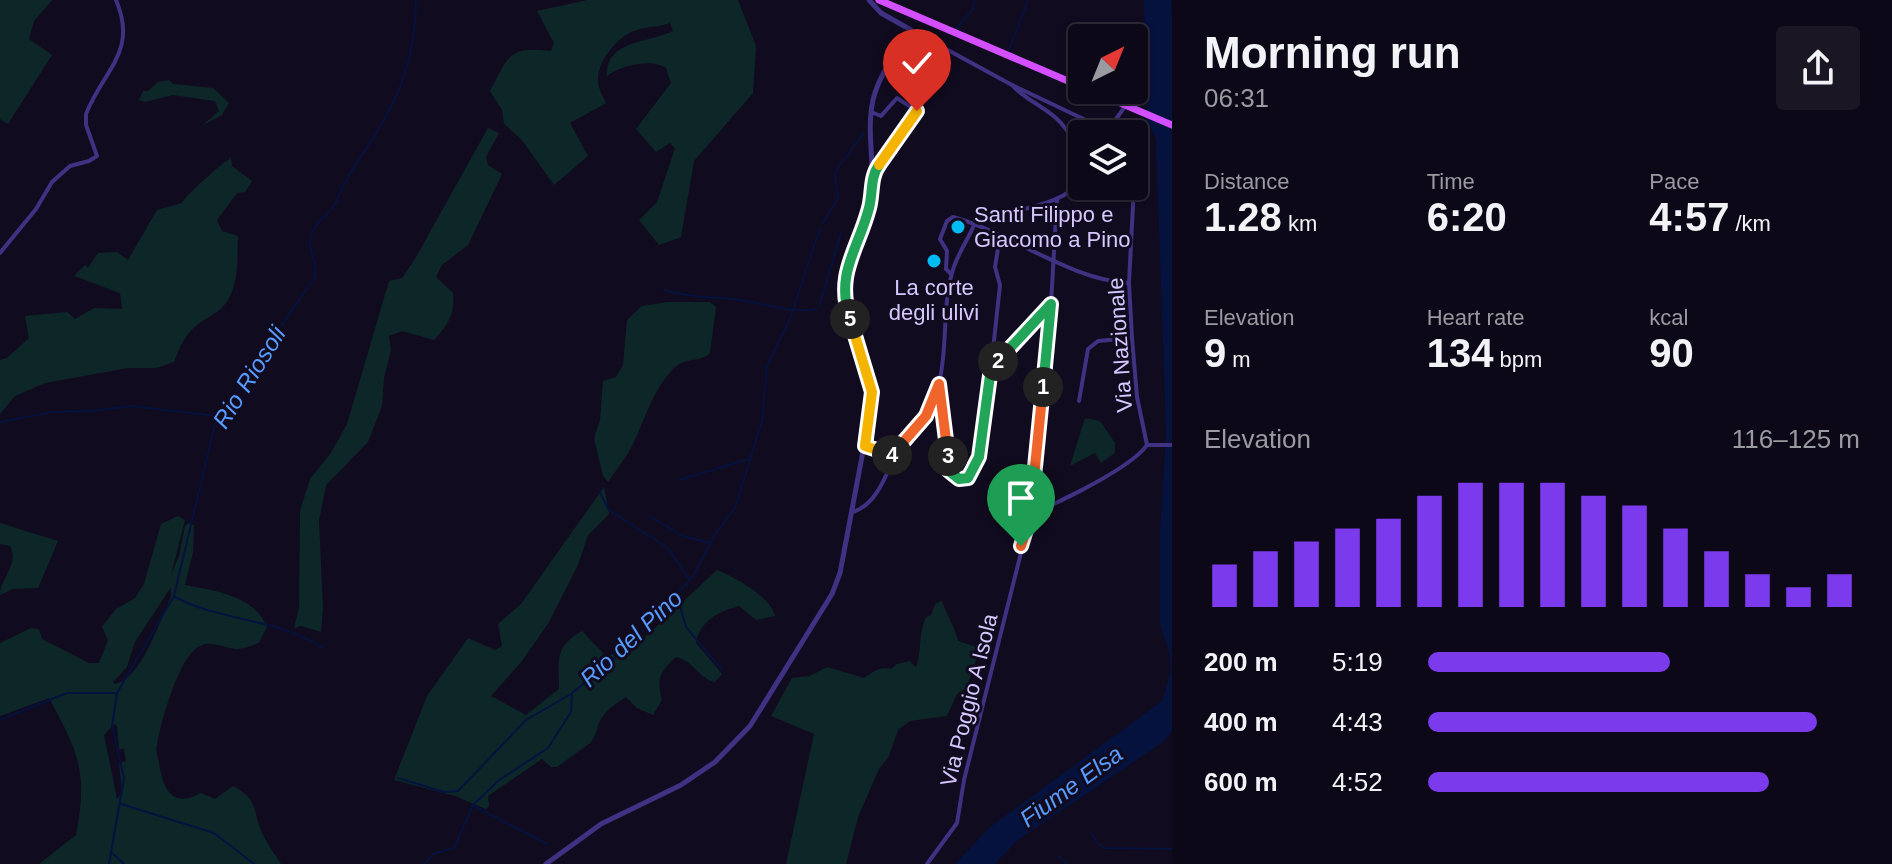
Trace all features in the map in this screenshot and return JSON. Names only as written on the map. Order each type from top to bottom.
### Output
[{"type":"main road","points":[[879,0],[1068,81]]},
{"type":"main road","points":[[1122,104],[1172,125]]},
{"type":"street","points":[[0,253],[36,209],[52,182],[70,166],[97,156],[86,125],[86,114],[124,46],[122,16],[116,0]]},
{"type":"street","points":[[869,0],[881,13],[911,30],[1012,85],[1089,120]]},
{"type":"street","points":[[546,864],[601,824],[681,785],[736,743],[750,726],[832,594],[840,573],[853,512],[872,392],[847,311],[844,289],[847,262],[868,210],[873,173],[871,112],[883,74],[911,30]]},
{"type":"street","points":[[975,223],[1022,212],[1057,199],[1075,189],[1080,181],[1081,168],[1075,147],[1061,124],[1050,112],[1020,94],[1012,85]]},
{"type":"street","points":[[871,112],[881,116],[889,103],[897,98],[917,111],[873,173]]},
{"type":"street","points":[[1117,120],[1129,107]]},
{"type":"street","name":"Via Poggio A Isola","points":[[927,864],[957,823],[964,780],[1030,517],[1051,304],[1057,199]]},
{"type":"street","name":"Via Nazionale","points":[[1133,200],[1129,283],[1132,338],[1137,397],[1147,445]]},
{"type":"street","points":[[951,274],[946,269],[947,251],[940,239],[947,221],[953,217],[975,223],[1093,276],[1129,283]]},
{"type":"street","points":[[975,223],[951,274],[939,384],[949,471],[959,479],[968,478],[979,457],[1000,285],[995,267],[1000,236]]},
{"type":"street","points":[[991,368],[1051,304]]},
{"type":"street","points":[[1079,401],[1088,349],[1098,341],[1132,338]]},
{"type":"street","points":[[853,512],[867,502],[884,482],[902,442],[926,416],[939,384]]},
{"type":"street","points":[[1003,524],[1030,517],[1130,462],[1147,445],[1172,445]]},
{"type":"street","points":[[865,446],[894,456]]},
{"type":"green space","points":[[0,0],[52,0],[34,21],[29,39],[52,55],[8,124],[0,119]]},
{"type":"green space","points":[[588,0],[738,0],[756,46],[753,93],[694,161],[681,237],[659,245],[639,220],[657,202],[675,148],[670,143],[656,152],[636,129],[671,83],[666,68],[653,63],[628,66],[607,76],[613,55],[630,44],[673,31],[670,23],[634,31],[621,38],[610,50],[601,65],[598,79],[606,103],[570,123],[588,156],[554,185],[522,140],[504,124],[502,110],[490,91],[506,62],[518,52],[551,51],[554,43],[537,11]]},
{"type":"green space","points":[[169,80],[173,84],[213,88],[229,103],[222,115],[203,125],[219,111],[215,101],[173,95],[145,102],[139,100],[143,91],[148,91],[158,82]]},
{"type":"green space","points":[[488,128],[499,133],[486,157],[488,165],[502,174],[468,245],[442,265],[436,277],[453,293],[450,319],[434,340],[402,331],[389,336],[391,350],[384,378],[382,406],[368,442],[326,485],[319,521],[323,608],[321,632],[301,626],[294,628],[299,608],[300,511],[310,479],[331,453],[347,424],[389,281],[402,278],[415,259]]},
{"type":"green space","points":[[231,158],[232,166],[252,181],[245,192],[237,193],[217,220],[222,231],[238,236],[234,284],[223,306],[187,335],[174,362],[156,368],[128,368],[45,383],[15,396],[0,414],[0,360],[7,358],[29,338],[25,316],[67,312],[75,319],[94,308],[122,309],[120,293],[74,276],[85,265],[88,268],[98,253],[117,252],[128,260],[157,210],[182,203]]},
{"type":"green space","points":[[668,302],[710,302],[716,307],[710,353],[677,365],[665,378],[632,446],[608,482],[603,476],[594,438],[600,420],[603,381],[616,377],[623,365],[627,320],[642,306]]},
{"type":"green space","points":[[1085,418],[1100,421],[1115,443],[1115,453],[1101,463],[1095,453],[1070,466]]},
{"type":"green space","points":[[604,487],[609,514],[588,535],[578,565],[549,622],[522,661],[491,696],[526,715],[559,689],[560,655],[562,648],[573,637],[582,631],[607,657],[642,640],[717,570],[759,595],[775,616],[756,620],[739,606],[711,618],[701,629],[696,643],[722,674],[715,682],[676,657],[661,676],[659,686],[662,700],[653,715],[637,708],[626,697],[603,715],[590,743],[557,767],[551,767],[542,759],[488,796],[489,806],[486,809],[455,796],[394,780],[427,696],[468,638],[495,650],[502,646],[498,624],[521,604]]},
{"type":"green space","points":[[178,516],[185,520],[171,575],[179,556],[185,526],[188,523],[194,525],[193,552],[185,585],[221,592],[243,601],[261,616],[267,627],[259,643],[236,649],[204,644],[192,652],[185,662],[167,706],[156,747],[163,781],[171,794],[183,799],[201,793],[215,799],[233,786],[242,791],[248,796],[263,835],[281,864],[39,864],[76,835],[81,779],[74,749],[49,698],[0,716],[0,643],[31,628],[39,629],[42,639],[89,663],[99,663],[108,640],[102,627],[116,609],[135,598],[144,584],[161,524]],"holes":[[[171,587],[171,597],[141,661],[124,680],[114,684],[127,667],[135,642]],[[114,724],[117,726],[119,749],[124,749],[126,761],[119,763],[122,792],[117,799],[104,735]]]},
{"type":"green space","points":[[0,523],[58,541],[38,588],[13,589],[0,595],[13,559],[10,546],[0,544]]},
{"type":"green space","points":[[942,601],[958,641],[977,647],[985,621],[989,623],[966,689],[957,694],[947,716],[910,721],[898,730],[889,756],[879,769],[858,817],[846,864],[786,864],[814,734],[771,716],[792,678],[810,676],[827,667],[864,678],[877,670],[891,669],[910,661],[916,668],[926,617],[931,615],[936,603]]},
{"type":"water","name":"Fiume Elsa","points":[[1144,0],[1171,0],[1172,732],[1163,742],[1018,840],[995,864],[955,864],[990,827],[1162,701],[1171,670],[1160,625],[1160,533],[1166,434],[1156,139],[1147,120],[1148,24],[1145,24]]},
{"type":"waterway","name":"Rio Riosoli","points":[[109,864],[124,778],[112,726],[117,693],[174,596],[216,420],[315,277],[310,245],[313,230],[334,207],[401,85],[414,36],[416,0]]},
{"type":"waterway","name":"Rio del Pino","points":[[956,29],[972,10],[975,0]]},
{"type":"waterway","points":[[1009,50],[1028,0]]},
{"type":"waterway","name":"Rio del Pino","points":[[823,223],[838,198],[835,176],[838,167],[864,133]]},
{"type":"waterway","name":"Rio del Pino","points":[[398,778],[444,792],[458,791],[526,720],[571,694],[631,644],[693,576],[716,533],[735,508],[762,421],[767,366],[791,316],[820,228]]},
{"type":"waterway","points":[[819,307],[841,233]]},
{"type":"waterway","points":[[663,290],[744,300],[785,309],[816,309]]},
{"type":"waterway","points":[[0,422],[52,412],[131,406],[216,416]]},
{"type":"waterway","points":[[679,480],[749,459]]},
{"type":"waterway","points":[[599,491],[609,510],[668,548],[689,579]]},
{"type":"waterway","points":[[649,516],[683,536],[709,543]]},
{"type":"waterway","points":[[677,596],[686,627],[722,670]]},
{"type":"waterway","points":[[175,597],[212,611],[288,631],[323,648]]},
{"type":"waterway","points":[[0,720],[67,693],[117,693]]},
{"type":"waterway","name":"Rio del Pino","points":[[424,864],[433,854],[454,848],[473,805],[498,781],[548,748],[571,712],[572,694]]},
{"type":"waterway","points":[[121,804],[214,833],[254,864]]},
{"type":"waterway","points":[[474,806],[547,844]]},
{"type":"waterway","points":[[1091,833],[1097,843],[1105,848],[1172,849]]},
{"type":"waterway","points":[[112,853],[124,864]]},
{"type":"waterway","points":[[1058,856],[1067,864]]},
{"type":"place","name":"Santi Filippo e Giacomo a Pino","points":[[958,227]]},
{"type":"place","name":"La corte degli ulivi","points":[[934,261]]},
{"type":"route","points":[[917,111],[873,173],[868,210],[847,262],[844,289],[847,311],[872,392],[865,446],[894,456],[902,442],[926,416],[939,384],[949,471],[959,479],[968,478],[979,457],[991,368],[1051,304],[1030,517],[1021,546]]}]
